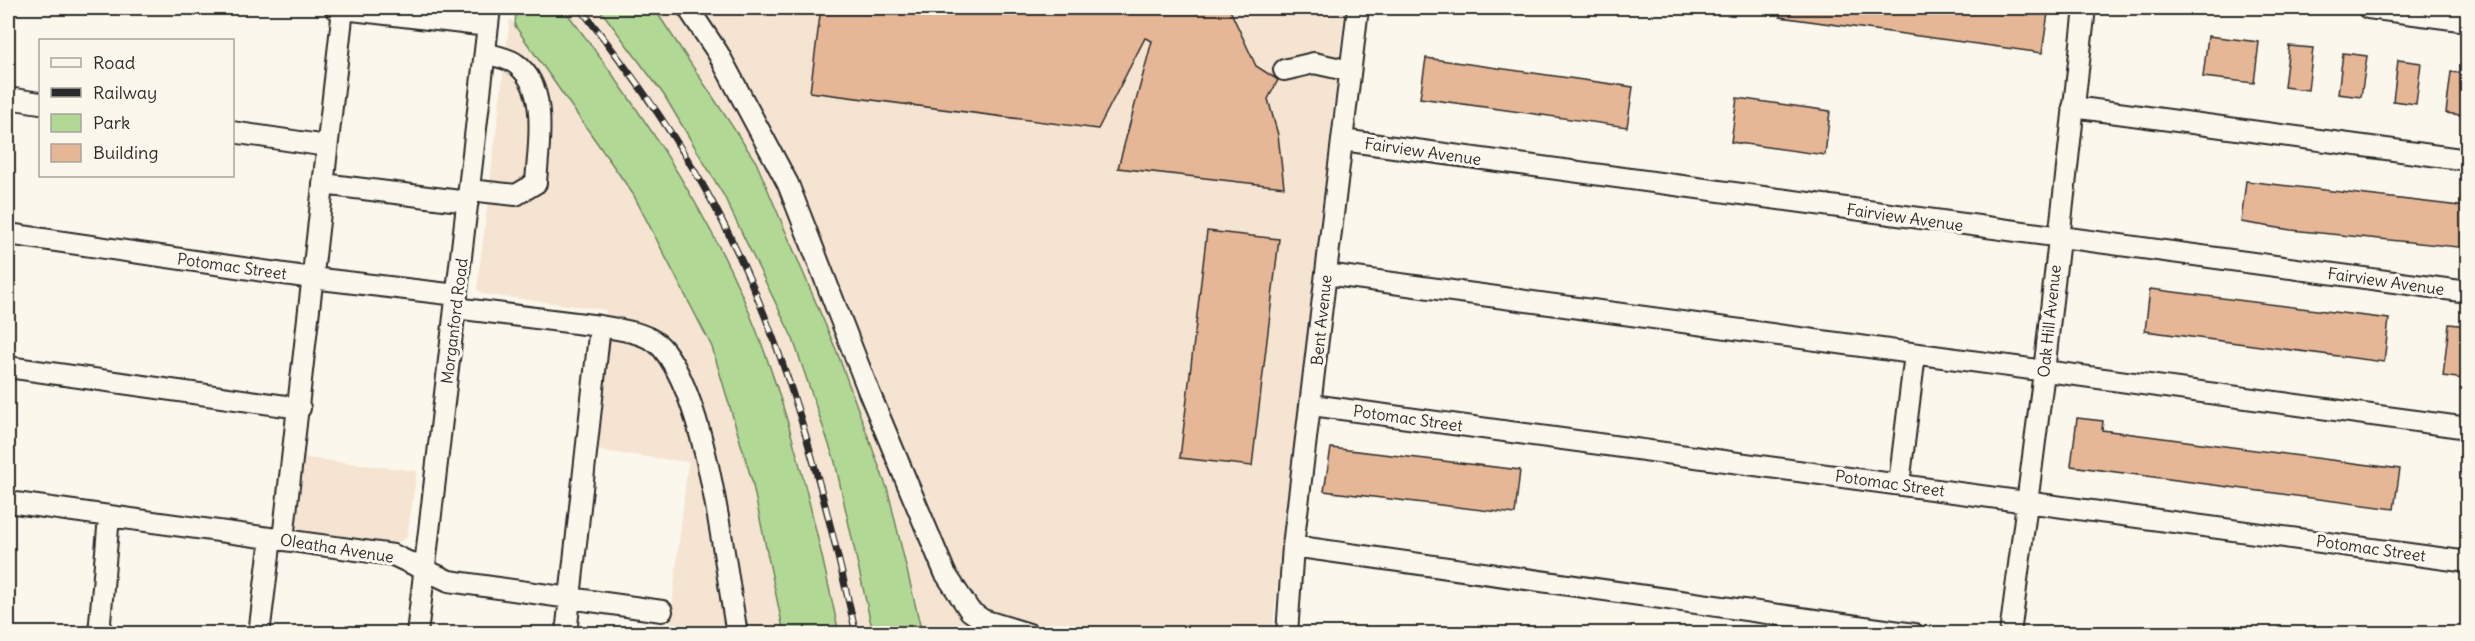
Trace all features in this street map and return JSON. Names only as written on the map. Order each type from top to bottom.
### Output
[{"type":"street","points":[[259,633],[300,408],[339,8],[489,17]]},
{"type":"street","points":[[688,8],[718,53],[788,184],[869,392],[945,573],[970,611],[983,620],[1029,633]]},
{"type":"street","name":"Bent Avenue","points":[[1287,633],[1293,546],[1312,405],[1358,8]]},
{"type":"street","name":"Oak Hill Avenue","points":[[2010,633],[2044,372],[2085,8]]},
{"type":"street","points":[[2368,8],[2468,21]]},
{"type":"street","name":"Morganford Road","points":[[417,633],[489,17]]},
{"type":"street","points":[[323,184],[468,196],[516,195],[536,183],[538,120],[536,89],[516,63],[485,53]]},
{"type":"street","points":[[1284,70],[1314,63],[1350,71]]},
{"type":"street","points":[[8,98],[39,103]]},
{"type":"street","points":[[2073,107],[2468,160]]},
{"type":"street","points":[[234,132],[327,146]]},
{"type":"street","name":"Fairview Avenue","points":[[1342,140],[2468,292]]},
{"type":"street","name":"Potomac Street","points":[[8,234],[312,278],[600,326],[636,333],[662,347],[683,381],[698,428],[737,633]]},
{"type":"street","points":[[1326,274],[2468,429]]},
{"type":"street","points":[[566,633],[600,326]]},
{"type":"street","points":[[1899,484],[1915,354]]},
{"type":"street","points":[[8,367],[300,408]]},
{"type":"street","name":"Potomac Street","points":[[1312,405],[2468,561]]},
{"type":"street","name":"Oleatha Avenue","points":[[8,502],[393,555],[449,581],[662,611]]},
{"type":"street","points":[[99,633],[108,516]]},
{"type":"street","points":[[1293,546],[1914,633]]},
{"type":"shaded area","points":[[563,8],[599,8],[664,95],[724,196],[793,339],[835,462],[873,633],[839,633],[803,471],[773,375],[741,292],[693,201],[644,121]]},
{"type":"shaded area","points":[[654,8],[1345,8],[1272,633],[922,633],[888,491],[837,352],[756,162]]},
{"type":"shaded area","points":[[510,18],[633,194],[712,347],[752,481],[784,633],[669,633],[688,462],[592,450],[606,310],[483,294],[477,289]]},
{"type":"shaded area","points":[[298,457],[417,471],[407,537],[398,543],[289,529]]},
{"type":"green space","points":[[516,8],[563,8],[637,110],[704,218],[741,293],[787,418],[810,504],[839,633],[784,633],[752,481],[712,347],[633,194],[515,26]]},
{"type":"green space","points":[[599,8],[654,8],[756,162],[837,352],[888,491],[922,633],[873,633],[835,462],[793,339],[724,196],[664,95]]},
{"type":"building","points":[[821,8],[1229,8],[1256,66],[1278,80],[1268,99],[1278,135],[1284,187],[1118,168],[1152,41],[1145,38],[1098,129],[810,92]]},
{"type":"building","points":[[1781,8],[2012,8],[2048,13],[2042,53],[1780,17]]},
{"type":"building","points":[[2208,36],[2259,42],[2254,83],[2203,77]]},
{"type":"building","points":[[2289,46],[2313,48],[2308,90],[2284,87]]},
{"type":"building","points":[[2343,53],[2367,56],[2361,97],[2338,94]]},
{"type":"building","points":[[1426,58],[1633,87],[1627,127],[1420,98]]},
{"type":"building","points":[[2398,60],[2421,63],[2416,104],[2393,101]]},
{"type":"building","points":[[2451,72],[2468,74],[2468,116],[2446,113]]},
{"type":"building","points":[[1737,98],[1830,111],[1825,155],[1731,142]]},
{"type":"building","points":[[2246,181],[2468,207],[2468,248],[2291,230],[2241,222]]},
{"type":"building","points":[[1207,231],[1279,239],[1252,466],[1180,458]]},
{"type":"building","points":[[2150,289],[2389,319],[2384,362],[2145,331]]},
{"type":"building","points":[[2449,324],[2468,326],[2464,379],[2443,376]]},
{"type":"building","points":[[2077,418],[2103,421],[2102,430],[2400,469],[2394,509],[2071,466]]},
{"type":"building","points":[[1331,448],[1520,470],[1515,514],[1324,491]]},
{"type":"railway","points":[[580,8],[669,129],[715,207],[740,258],[782,362],[800,416],[830,524],[856,634]]}]
